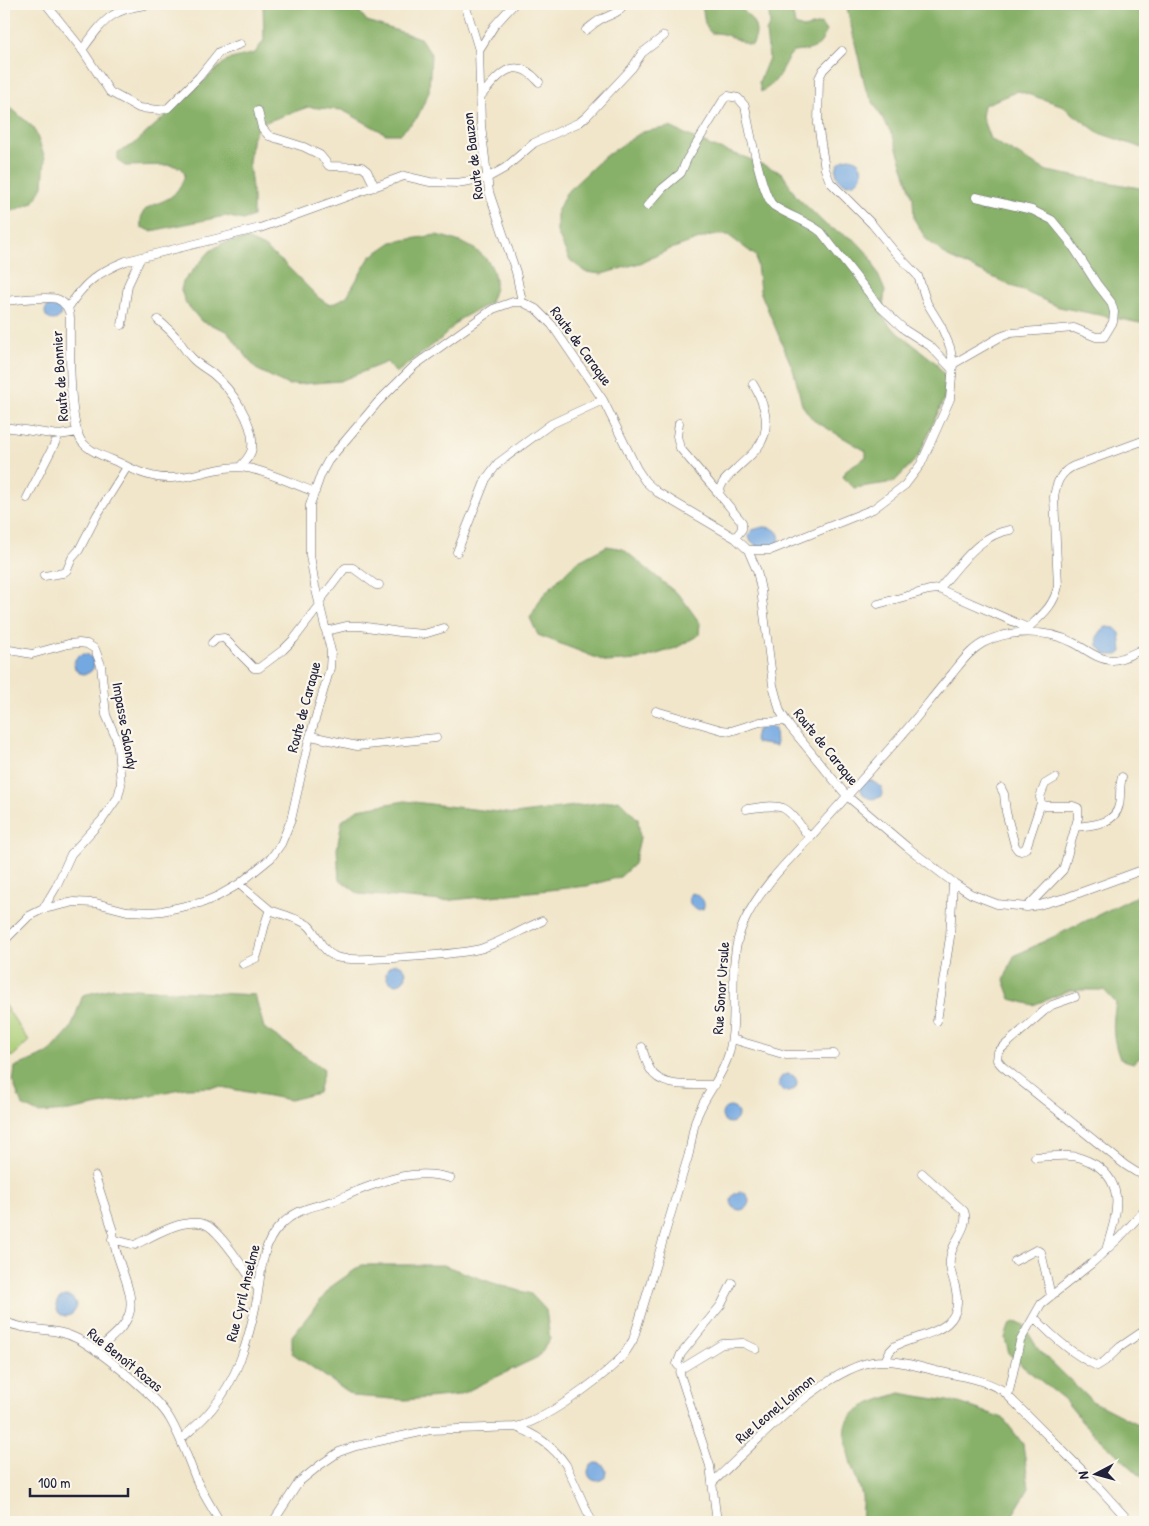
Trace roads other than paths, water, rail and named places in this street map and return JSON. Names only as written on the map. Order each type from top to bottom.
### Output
[{"type":"street","points":[[46,4],[82,50],[114,96],[139,108],[160,110],[168,108],[185,92],[219,52],[240,44]]},
{"type":"street","points":[[82,50],[102,22],[114,13],[133,7],[155,4]]},
{"type":"street","name":"Route de Bauzon","points":[[465,4],[479,50],[483,141],[492,205],[516,272],[522,302]]},
{"type":"street","points":[[479,50],[494,26],[514,4]]},
{"type":"street","points":[[586,30],[602,18],[615,14],[624,4]]},
{"type":"street","points":[[68,308],[79,291],[100,273],[141,257],[260,228],[404,176],[430,182],[457,184],[487,178],[504,168],[534,143],[580,122],[632,68],[642,53],[664,36]]},
{"type":"street","points":[[748,550],[771,550],[873,509],[905,485],[921,464],[950,399],[952,366],[950,347],[941,326],[927,303],[918,276],[872,224],[830,182],[824,169],[818,124],[820,78],[823,70],[842,52]]},
{"type":"street","points":[[480,97],[506,71],[516,68],[530,71],[540,82]]},
{"type":"street","points":[[647,206],[663,188],[681,173],[724,99],[728,96],[738,98],[745,106],[763,186],[772,205],[821,232],[879,306],[905,330],[930,346],[952,366]]},
{"type":"street","points":[[258,111],[262,128],[269,136],[320,154],[329,166],[362,167],[367,171],[375,187]]},
{"type":"street","points":[[952,366],[1000,337],[1011,333],[1074,328],[1096,337],[1104,337],[1112,322],[1114,312],[1111,302],[1070,242],[1052,220],[1032,210],[976,197]]},
{"type":"street","points":[[122,325],[128,285],[141,257]]},
{"type":"street","name":"Route de Bonnier","points":[[4,301],[53,298],[62,302],[68,308],[70,318],[71,385],[78,432],[82,441],[88,447],[127,467],[161,478],[172,478],[240,467],[254,470],[315,492]]},
{"type":"street","name":"Route de Caraque","points":[[4,941],[24,920],[43,909],[74,902],[96,903],[138,912],[162,911],[204,902],[239,884],[271,858],[281,844],[291,820],[311,736],[330,668],[331,650],[319,604],[310,555],[310,505],[321,474],[328,461],[378,402],[415,365],[493,309],[513,302],[522,302],[536,309],[552,324],[603,400],[637,469],[646,481],[667,499],[735,538],[748,550],[757,571],[776,698],[785,721],[847,796],[952,882],[971,894],[997,904],[1027,907],[1039,905],[1068,897],[1145,868]]},
{"type":"street","points":[[158,320],[171,331],[194,360],[224,384],[246,419],[251,435],[252,448],[250,456],[240,467]]},
{"type":"street","points":[[719,494],[722,483],[758,447],[763,439],[766,424],[764,402],[754,384]]},
{"type":"street","points":[[457,552],[486,479],[498,463],[552,424],[603,400]]},
{"type":"street","points":[[679,423],[677,436],[680,448],[742,522],[742,529],[735,538]]},
{"type":"street","points":[[4,427],[59,434],[78,432]]},
{"type":"street","points":[[27,498],[59,434]]},
{"type":"street","points":[[878,604],[929,590],[940,590],[1028,631],[1056,598],[1058,586],[1054,497],[1056,486],[1061,476],[1074,466],[1145,440]]},
{"type":"street","points":[[44,576],[63,573],[67,570],[97,515],[127,467]]},
{"type":"street","points":[[940,590],[956,568],[975,549],[997,534],[1010,530]]},
{"type":"street","points":[[212,643],[216,639],[224,638],[254,668],[259,668],[284,650],[294,639],[345,568],[353,568],[376,585],[379,585]]},
{"type":"street","points":[[326,631],[347,626],[360,626],[424,634],[444,628]]},
{"type":"street","name":"Rue Sonor Ursule","points":[[515,1427],[526,1425],[575,1396],[617,1363],[633,1340],[691,1148],[698,1112],[726,1063],[732,1038],[734,956],[743,923],[768,883],[904,732],[968,655],[982,644],[998,637],[1028,631],[1071,641],[1105,660],[1126,657],[1145,650]]},
{"type":"street","name":"Impasse Salondy","points":[[4,649],[32,654],[68,644],[79,643],[87,644],[95,649],[100,665],[104,708],[118,748],[121,785],[118,797],[102,820],[71,854],[56,887],[43,909]]},
{"type":"street","points":[[656,710],[731,731],[756,723],[785,721]]},
{"type":"street","points":[[311,736],[357,746],[436,738]]},
{"type":"street","points":[[1075,827],[1100,824],[1114,816],[1119,805],[1119,788],[1122,777]]},
{"type":"street","points":[[1001,788],[1004,794],[1006,812],[1015,846],[1021,851],[1026,848],[1041,803],[1040,797],[1045,784],[1055,778]]},
{"type":"street","points":[[1027,907],[1063,870],[1079,812],[1078,808],[1073,806],[1044,806],[1041,803]]},
{"type":"street","points":[[746,809],[776,806],[783,808],[789,812],[810,838]]},
{"type":"street","points":[[937,1020],[950,937],[952,882]]},
{"type":"street","points":[[239,884],[270,910],[309,926],[328,953],[337,958],[347,960],[377,959],[477,949],[542,920]]},
{"type":"street","points":[[243,964],[256,958],[270,910]]},
{"type":"street","points":[[4,926],[11,933]]},
{"type":"street","points":[[1075,997],[1052,1005],[1044,1011],[998,1052],[997,1060],[1125,1165],[1145,1175]]},
{"type":"street","points":[[732,1038],[786,1055],[834,1054]]},
{"type":"street","points":[[642,1047],[650,1070],[660,1080],[674,1083],[715,1085]]},
{"type":"street","points":[[1035,1158],[1077,1157],[1092,1163],[1107,1174],[1113,1182],[1116,1196],[1114,1224],[1105,1251]]},
{"type":"street","name":"Rue Cyril Anselme","points":[[180,1439],[212,1409],[231,1381],[245,1347],[263,1260],[271,1237],[279,1227],[307,1207],[335,1200],[376,1184],[427,1173],[450,1178]]},
{"type":"street","points":[[885,1361],[895,1346],[945,1327],[952,1319],[956,1307],[956,1292],[949,1263],[966,1216],[964,1211],[922,1173]]},
{"type":"street","points":[[94,1176],[110,1223],[112,1239],[118,1262],[127,1283],[131,1306],[128,1317],[122,1326],[96,1351]]},
{"type":"street","points":[[1008,1396],[1018,1346],[1041,1304],[1074,1279],[1105,1251],[1145,1210]]},
{"type":"street","points":[[112,1239],[134,1245],[172,1226],[194,1223],[205,1224],[214,1229],[222,1238],[258,1289]]},
{"type":"street","points":[[1015,1261],[1036,1250],[1041,1252],[1051,1296]]},
{"type":"street","points":[[717,1522],[710,1466],[680,1374],[681,1369],[677,1364],[681,1354],[721,1305],[732,1283]]},
{"type":"street","points":[[1034,1316],[1044,1328],[1082,1358],[1097,1366],[1145,1330]]},
{"type":"street","name":"Rue Benoît Rozas","points":[[4,1321],[18,1328],[63,1333],[76,1338],[96,1351],[151,1396],[169,1417],[196,1478],[220,1522]]},
{"type":"street","points":[[681,1369],[722,1344],[743,1343],[756,1349]]},
{"type":"street","name":"Rue Leonel Loimon","points":[[712,1482],[814,1392],[852,1369],[871,1362],[885,1361],[980,1380],[1002,1390],[1092,1480],[1130,1522]]},
{"type":"street","points":[[273,1522],[299,1482],[339,1452],[356,1446],[430,1430],[515,1427],[525,1430],[561,1456],[592,1522]]},
{"type":"water","points":[[849,158],[858,162],[862,171],[858,180],[849,184],[840,180],[836,171],[840,162]]},
{"type":"water","points":[[53,304],[59,306],[61,312],[59,318],[53,320],[47,318],[45,312],[47,306]]},
{"type":"water","points":[[763,527],[771,528],[778,533],[779,543],[772,547],[758,547],[750,540],[749,536],[752,530]]},
{"type":"water","points":[[1106,627],[1115,628],[1120,633],[1122,652],[1118,655],[1106,655],[1098,646],[1097,637]]},
{"type":"water","points":[[84,654],[91,657],[94,664],[91,671],[84,674],[77,671],[74,664],[77,657]]},
{"type":"water","points":[[764,725],[769,725],[775,729],[776,746],[756,743],[754,738],[758,730]]},
{"type":"water","points":[[870,780],[882,787],[882,796],[871,799],[862,793],[860,785]]},
{"type":"water","points":[[691,893],[702,898],[704,903],[703,909],[697,910],[692,907],[689,900]]},
{"type":"water","points":[[396,964],[403,967],[406,974],[403,981],[396,984],[389,981],[386,974],[389,967]]},
{"type":"water","points":[[788,1074],[794,1077],[797,1083],[794,1089],[788,1092],[782,1089],[779,1083],[782,1077]]},
{"type":"water","points":[[730,1107],[736,1109],[738,1115],[736,1121],[730,1123],[724,1121],[722,1115],[724,1109]]},
{"type":"water","points":[[740,1192],[746,1195],[749,1201],[746,1207],[740,1210],[734,1207],[731,1201],[734,1195]]},
{"type":"water","points":[[62,1296],[70,1296],[76,1302],[76,1310],[70,1316],[62,1316],[56,1310],[56,1302]]},
{"type":"water","points":[[593,1463],[601,1463],[606,1468],[604,1479],[593,1481],[588,1476],[588,1468]]}]
